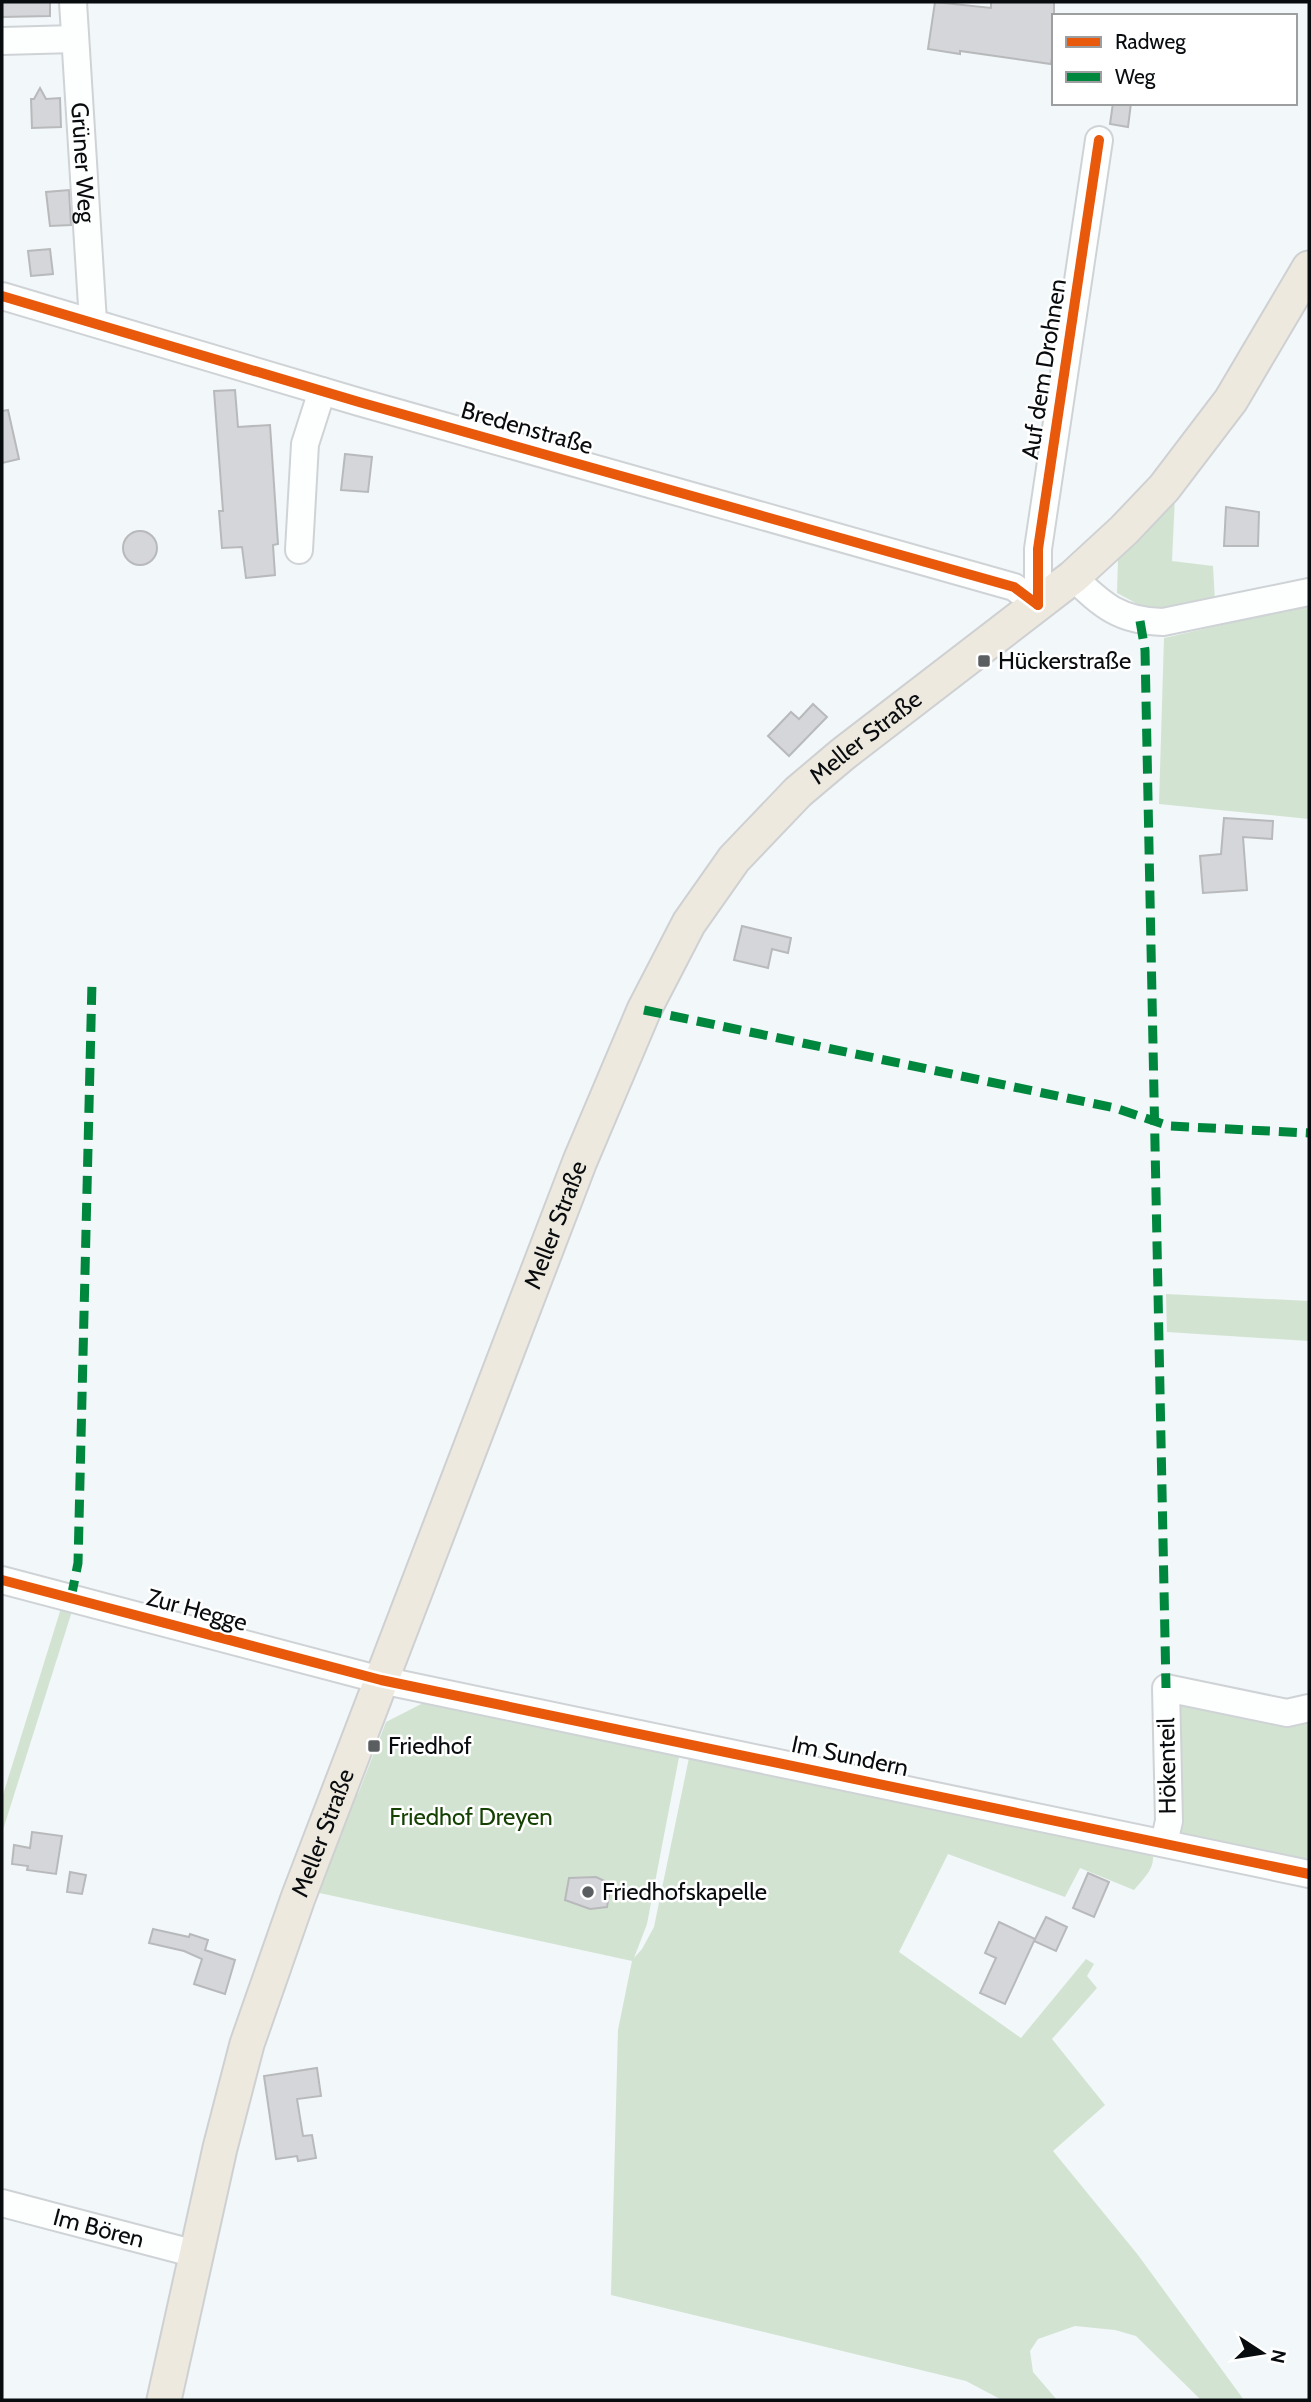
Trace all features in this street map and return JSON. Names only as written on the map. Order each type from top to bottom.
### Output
[{"type":"main road","name":"Meller Straße","points":[[164,2400],[247,2044],[298,1898],[611,1083],[644,1010],[689,923],[734,859],[798,792],[842,754],[1073,578],[1164,488],[1231,400],[1309,268]]},
{"type":"street","name":"Grüner Weg","points":[[73,2],[93,322]]},
{"type":"street","points":[[2,41],[75,39]]},
{"type":"street","name":"Auf dem Drohnen","points":[[1038,605],[1038,549],[1099,141]]},
{"type":"street","name":"Bredenstraße","points":[[2,296],[322,391],[1014,587],[1038,605]]},
{"type":"street","points":[[299,550],[304,444],[322,391]]},
{"type":"street","points":[[1073,578],[1097,601],[1120,615],[1140,621],[1163,622],[1309,592]]},
{"type":"street","name":"Zur Hegge","points":[[2,1580],[381,1680]]},
{"type":"street","name":"Im Sundern","points":[[381,1680],[1309,1874]]},
{"type":"street","name":"Hökenteil","points":[[1164,1843],[1169,1821],[1166,1688],[1287,1713],[1309,1708]]},
{"type":"street","name":"Im Bören","points":[[2,2203],[196,2254]]},
{"type":"green space","points":[[1175,496],[1172,561],[1213,566],[1215,602],[1174,609],[1145,608],[1117,593],[1118,559],[1139,531]]},
{"type":"green space","points":[[1309,605],[1309,819],[1159,804],[1164,638]]},
{"type":"green space","points":[[1166,1294],[1309,1301],[1309,1341],[1167,1332]]},
{"type":"green space","points":[[62,1605],[73,1608],[2,1833],[2,1798]]},
{"type":"green space","points":[[1171,1694],[1309,1722],[1309,1866],[1177,1837]]},
{"type":"green space","name":"Friedhof Dreyen","points":[[431,1699],[680,1752],[647,1924],[634,1958],[654,1927],[690,1753],[1150,1847],[1152,1865],[1134,1890],[1080,1868],[1065,1897],[948,1854],[899,1952],[1021,2038],[1086,1959],[1094,1964],[1087,1976],[1097,1988],[1052,2039],[1105,2105],[1053,2151],[1138,2255],[1244,2400],[1201,2400],[1136,2336],[1115,2330],[1075,2326],[1038,2339],[1030,2351],[1033,2372],[1057,2400],[1002,2400],[966,2381],[611,2295],[618,2030],[632,1961],[315,1892],[352,1793],[358,1794],[386,1722]]},
{"type":"building","points":[[2,2],[50,2],[50,16],[2,17]]},
{"type":"building","points":[[935,2],[991,8],[991,2],[1054,2],[1051,64],[928,49]]},
{"type":"building","points":[[40,88],[46,99],[60,98],[61,127],[32,128],[31,99],[34,99]]},
{"type":"building","points":[[1113,105],[1131,105],[1128,127],[1110,124]]},
{"type":"building","points":[[69,190],[71,225],[50,226],[46,192]]},
{"type":"building","points":[[50,249],[53,274],[31,276],[28,251]]},
{"type":"building","points":[[235,390],[238,427],[270,425],[278,544],[273,545],[275,575],[246,578],[242,547],[222,548],[219,511],[223,511],[214,391]]},
{"type":"building","points":[[8,410],[19,459],[2,463],[2,411]]},
{"type":"building","points":[[345,454],[372,457],[368,492],[341,490]]},
{"type":"building","points":[[1226,507],[1259,512],[1258,546],[1224,546]]},
{"type":"building","points":[[140,531],[152,536],[157,548],[152,560],[140,565],[128,560],[123,548],[128,536]]},
{"type":"building","points":[[813,704],[827,717],[789,756],[768,736],[791,712],[799,719]]},
{"type":"building","points":[[1224,818],[1273,821],[1272,839],[1243,837],[1247,890],[1203,893],[1200,856],[1221,854]]},
{"type":"building","points":[[742,926],[791,938],[788,953],[772,949],[768,968],[734,960]]},
{"type":"building","points":[[32,1832],[62,1836],[56,1874],[27,1870],[28,1866],[12,1864],[14,1845],[30,1848]]},
{"type":"building","points":[[70,1872],[86,1875],[82,1894],[67,1892]]},
{"type":"building","points":[[1088,1873],[1109,1882],[1094,1917],[1073,1908]]},
{"type":"building","name":"Friedhofskapelle","points":[[596,1877],[611,1884],[607,1907],[590,1909],[565,1900],[569,1878]]},
{"type":"building","points":[[1046,1917],[1067,1927],[1056,1951],[1034,1941]]},
{"type":"building","points":[[999,1922],[1035,1939],[1005,2004],[980,1993],[996,1958],[985,1953]]},
{"type":"building","points":[[153,1929],[189,1937],[190,1934],[208,1940],[205,1950],[235,1960],[225,1994],[194,1984],[202,1959],[184,1951],[149,1943]]},
{"type":"building","points":[[317,2068],[321,2096],[297,2099],[303,2136],[312,2135],[316,2158],[298,2161],[297,2156],[276,2159],[264,2076]]},
{"type":"marked path","points":[[1140,621],[1145,650],[1166,1688]]},
{"type":"marked path","points":[[71,1598],[78,1563],[92,982]]},
{"type":"marked path","points":[[644,1010],[1115,1108],[1169,1126],[1309,1133]]},
{"type":"cycle path","points":[[1038,605],[1038,549],[1099,140]]},
{"type":"cycle path","points":[[2,296],[359,402],[1014,587],[1038,605]]},
{"type":"cycle path","points":[[2,1580],[381,1680],[1309,1874]]},
{"type":"place","name":"Hückerstraße","points":[[984,661]]},
{"type":"place","name":"Friedhof","points":[[374,1746]]},
{"type":"place","name":"Friedhofskapelle","points":[[588,1892]]}]
